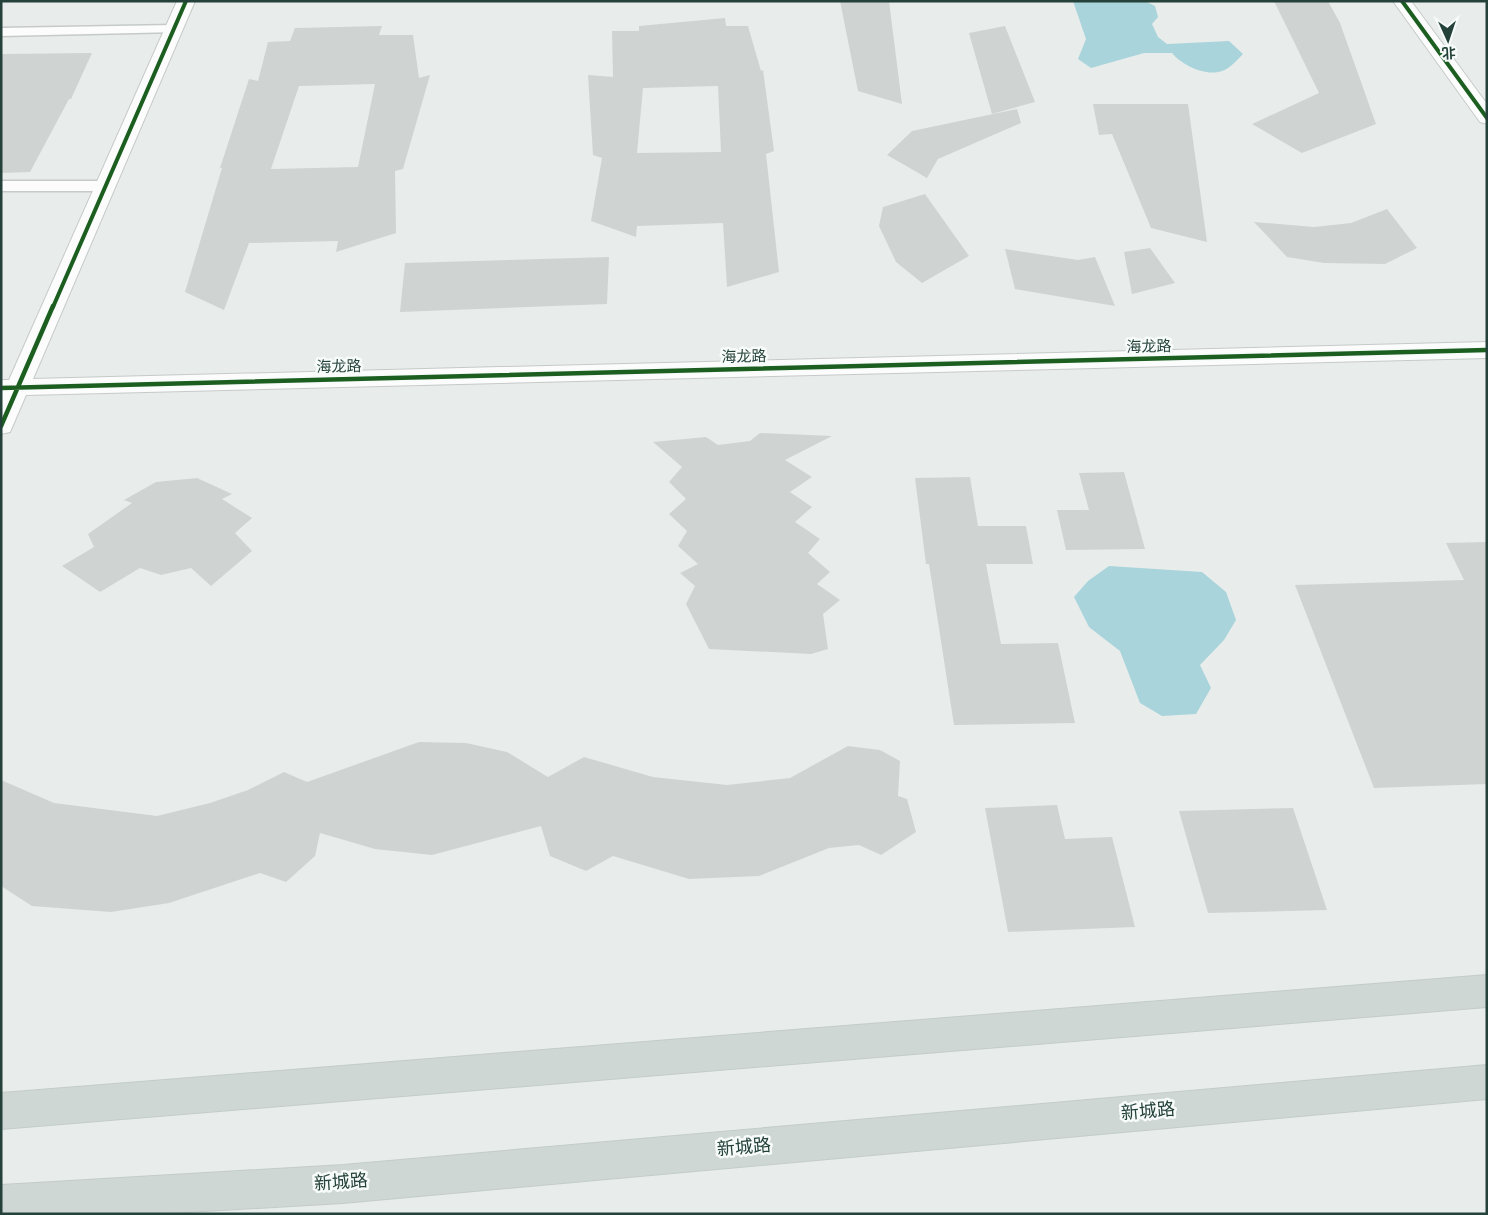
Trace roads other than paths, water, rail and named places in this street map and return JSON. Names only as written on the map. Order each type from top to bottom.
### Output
[{"type":"main road","points":[[1,1111],[1487,991]]},
{"type":"main road","name":"新城路","points":[[1,1204],[343,1184],[1487,1082]]},
{"type":"street","points":[[1,426],[9,388],[107,186],[186,1]]},
{"type":"street","points":[[1402,1],[1487,118]]},
{"type":"street","name":"海龙路","points":[[9,388],[1487,350]]},
{"type":"lane","points":[[1,32],[174,29]]},
{"type":"lane","points":[[1,186],[107,186]]},
{"type":"water","points":[[1073,1],[1145,1],[1155,6],[1158,17],[1152,24],[1158,37],[1167,44],[1229,41],[1243,54],[1235,63],[1218,72],[1205,72],[1192,68],[1172,53],[1144,53],[1091,68],[1078,59],[1086,39]]},
{"type":"water","points":[[1109,566],[1202,572],[1226,592],[1236,620],[1224,640],[1200,665],[1211,688],[1196,714],[1162,716],[1140,703],[1120,651],[1089,627],[1074,597],[1088,581]]}]
